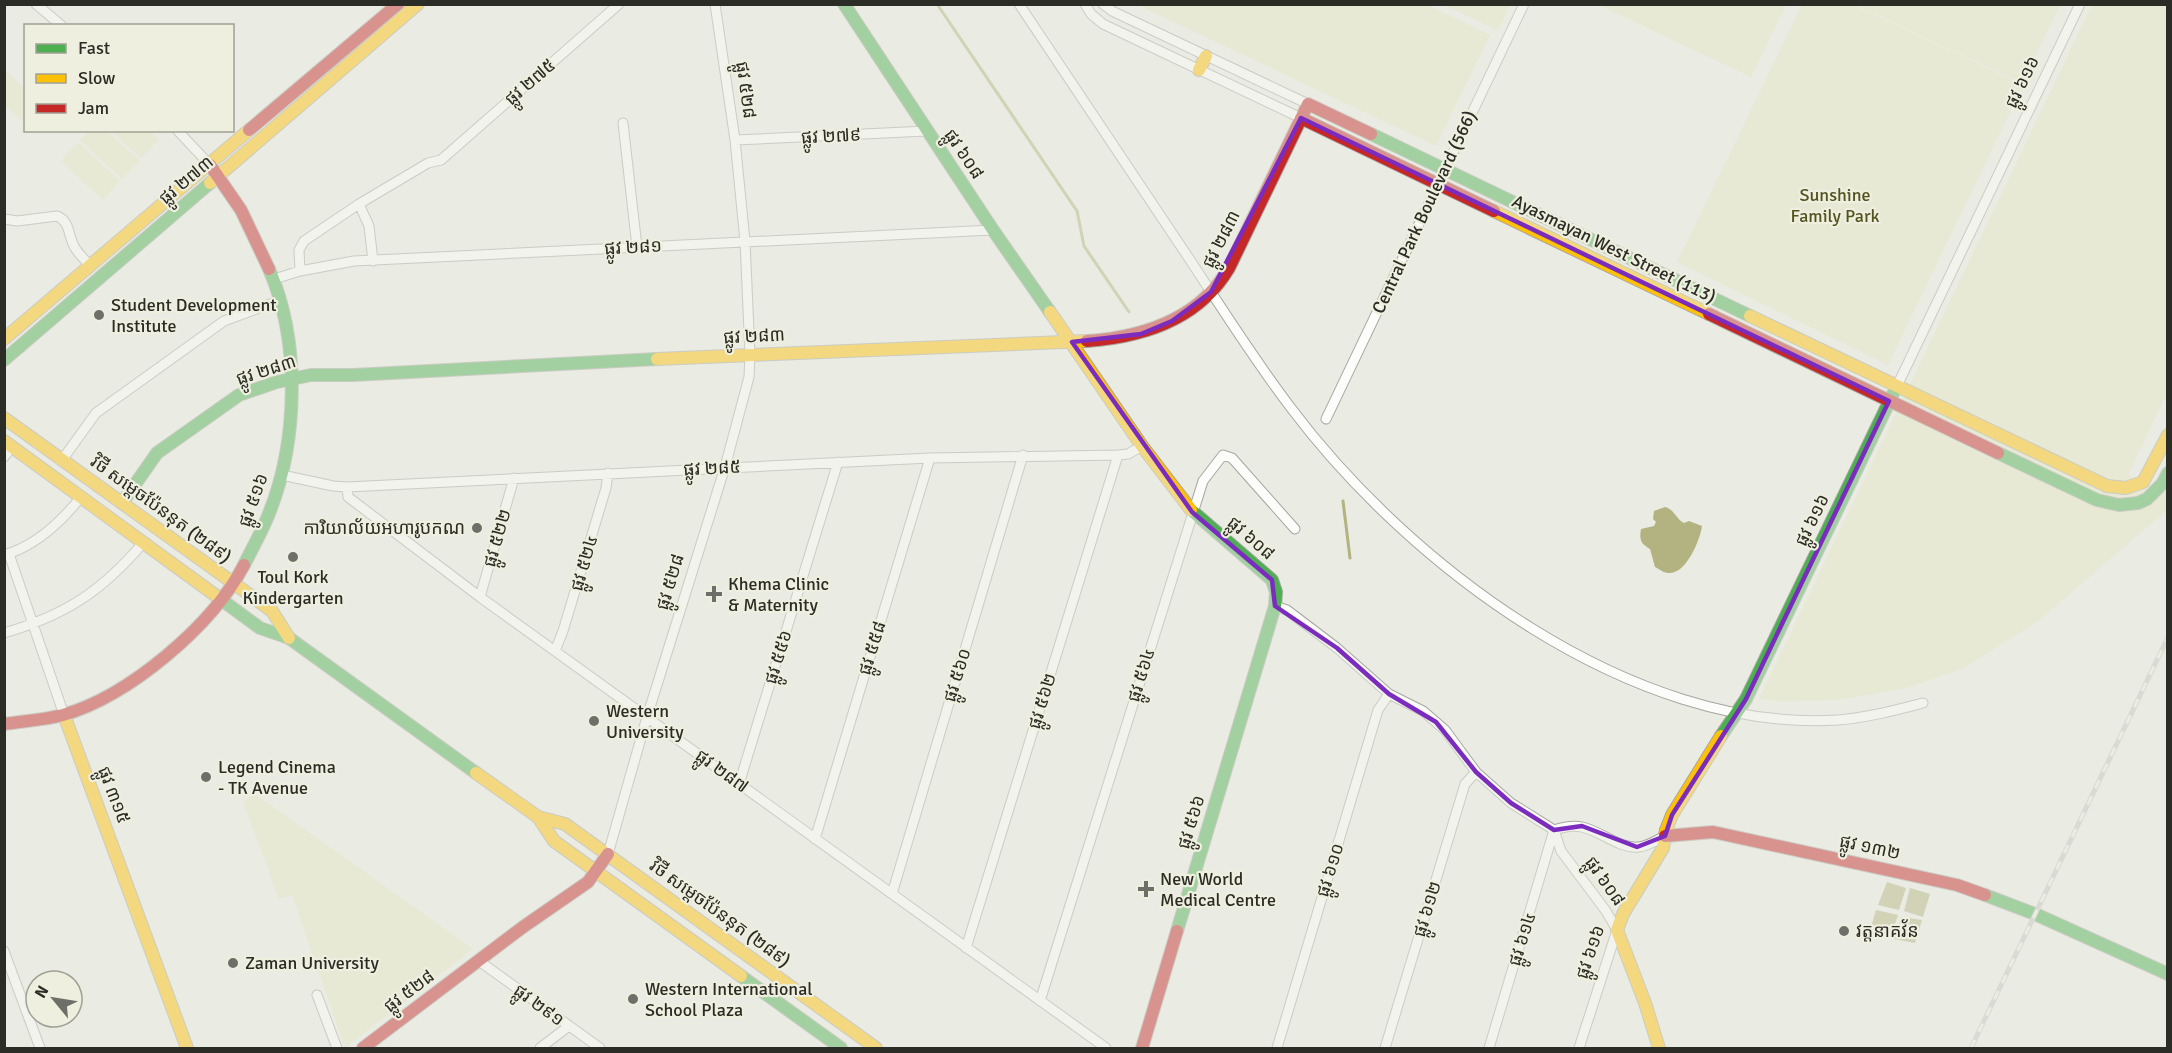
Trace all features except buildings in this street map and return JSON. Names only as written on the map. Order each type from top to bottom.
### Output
[{"type":"street","points":[[36,4],[60,24]]},
{"type":"street","name":"ផ្លូវ ២៧៣","points":[[4,339],[398,4]]},
{"type":"street","name":"ផ្លូវ ២៧៣","points":[[4,360],[418,4]]},
{"type":"street","name":"ផ្លូវ ២៧៥","points":[[300,271],[299,250],[304,241],[359,204],[428,163],[441,160],[619,4]]},
{"type":"street","name":"ផ្លូវ ៥២៨","points":[[363,1048],[588,882],[608,854],[646,717],[725,467],[749,376],[745,241],[735,140],[715,4]]},
{"type":"street","name":"ផ្លូវ ៦០៨","points":[[844,4],[993,230],[1142,446],[1192,512],[1272,580],[1276,592],[1275,606]]},
{"type":"street","points":[[1019,4],[1292,409],[1352,479],[1399,526],[1474,589],[1543,637],[1597,665],[1668,694],[1738,713],[1780,718],[1839,720],[1923,703]]},
{"type":"street","name":"Ayasmayan West Street (113)","points":[[1085,4],[1091,15],[1103,24],[2097,500],[2111,506],[2126,507],[2136,504],[2154,495],[2160,489],[2168,473]]},
{"type":"street","name":"Ayasmayan West Street (113)","points":[[1103,4],[1112,11],[2107,486],[2122,490],[2143,482],[2168,435]]},
{"type":"street","name":"Central Park Boulevard (566)","points":[[1326,419],[1524,4]]},
{"type":"street","name":"ផ្លូវ ៦១៦","points":[[1579,1048],[1605,962],[1623,914],[1663,848],[1672,815],[1703,763],[1738,713],[2080,4]]},
{"type":"street","points":[[1199,70],[1206,56]]},
{"type":"street","name":"ផ្លូវ ២៨៣","points":[[122,503],[157,453],[239,395],[311,375],[353,375],[750,354],[1072,342],[1141,334],[1172,321],[1197,305],[1221,280],[1308,104]]},
{"type":"street","points":[[624,123],[637,247]]},
{"type":"street","name":"ផ្លូវ ២៧៩","points":[[735,140],[927,131]]},
{"type":"street","points":[[179,132],[210,165]]},
{"type":"street","name":"ផ្លូវ ៥១៦","points":[[4,724],[64,715],[110,695],[149,670],[192,634],[222,600],[262,532],[282,476],[291,425],[293,379],[288,337],[274,279],[260,243],[210,165]]},
{"type":"street","points":[[359,204],[369,226],[373,261]]},
{"type":"street","points":[[1528,227],[1535,213]]},
{"type":"street","points":[[4,219],[17,221],[57,216],[63,218],[74,246],[90,266]]},
{"type":"street","name":"ផ្លូវ ២៨១","points":[[274,279],[300,271],[354,261],[993,230]]},
{"type":"street","points":[[62,460],[96,413],[224,321],[280,300]]},
{"type":"street","points":[[1729,324],[1736,309]]},
{"type":"street","name":"វិថី សម្តេចប៉ែននុត (២៨៩)","points":[[4,418],[272,611],[290,638]]},
{"type":"street","points":[[2008,457],[2015,442]]},
{"type":"street","name":"ផ្លូវ ២៨៥","points":[[282,476],[347,487],[930,458],[1118,455],[1128,454],[1142,446]]},
{"type":"street","name":"វិថី សម្តេចប៉ែននុត (២៨៩)","points":[[7,449],[81,497],[261,628],[290,638],[538,817],[554,841],[841,1048]]},
{"type":"street","name":"ផ្លូវ ៥៦០","points":[[892,894],[1023,455]]},
{"type":"street","name":"ផ្លូវ ៥៦២","points":[[966,948],[1118,455]]},
{"type":"street","name":"ផ្លូវ ៥៦៤","points":[[1040,1002],[1192,512],[1203,481],[1222,455],[1232,458],[1295,529]]},
{"type":"street","name":"ផ្លូវ ៥៥៨","points":[[815,839],[930,458]]},
{"type":"street","name":"ផ្លូវ ៥៥៦","points":[[739,784],[838,462]]},
{"type":"street","name":"ផ្លូវ ៥២៤","points":[[555,651],[564,631],[606,489],[608,473]]},
{"type":"street","name":"ផ្លូវ ៥២២","points":[[480,597],[514,478]]},
{"type":"street","name":"ផ្លូវ ២៨៧","points":[[347,487],[348,497],[480,597],[1106,1048]]},
{"type":"street","points":[[7,555],[30,544],[49,531],[81,497]]},
{"type":"street","points":[[4,633],[33,625],[65,611],[94,592],[121,569],[144,543]]},
{"type":"street","name":"ផ្លូវ ៣១៥","points":[[7,555],[187,1048]]},
{"type":"street","points":[[1275,606],[1287,610],[1389,694],[1423,711],[1436,722],[1476,772],[1511,803],[1554,830]]},
{"type":"street","name":"ផ្លូវ ៥៦៦","points":[[1142,1048],[1275,606]]},
{"type":"street","name":"ផ្លូវ ៦១០","points":[[1277,1048],[1378,710],[1389,694]]},
{"type":"street","name":"ផ្លូវ ៦១២","points":[[1385,1048],[1465,784],[1476,772]]},
{"type":"street","name":"វិថី សម្តេចប៉ែននុត (២៨៩)","points":[[538,817],[565,824],[876,1048]]},
{"type":"street","name":"ផ្លូវ ១៣២","points":[[1554,830],[1567,826],[1582,826],[1628,846],[1637,847],[1646,846],[1665,836],[1713,832],[1957,885],[2035,914],[2168,974]]},
{"type":"street","name":"ផ្លូវ ៦០៨","points":[[1554,830],[1561,851],[1606,911],[1617,930],[1645,1003],[1659,1048]]},
{"type":"street","name":"ផ្លូវ ៦១៤","points":[[1489,1048],[1554,830]]},
{"type":"street","points":[[4,951],[40,1048]]},
{"type":"street","name":"ផ្លូវ ២៩១","points":[[478,961],[600,1048]]},
{"type":"street","points":[[317,995],[337,1048]]},
{"type":"street","points":[[540,1048],[569,1026]]},
{"type":"highlighted area","points":[[1301,118],[1889,401],[1746,699],[1672,815],[1665,836],[1637,847],[1582,826],[1554,830],[1511,803],[1476,772],[1436,722],[1389,694],[1337,648],[1275,606],[1272,580],[1192,512],[1072,342],[1141,334],[1172,321],[1211,292]]},
{"type":"green space","points":[[1138,5],[1427,5],[1490,35],[1436,146]]},
{"type":"green space","points":[[1444,5],[1510,5],[1498,30]]},
{"type":"green space","points":[[1599,5],[1786,5],[1751,77]]},
{"type":"green space","name":"Sunshine Family Park","points":[[1802,5],[1853,5],[2023,85],[1888,365],[1677,262]]},
{"type":"green space","points":[[1856,5],[2060,5],[2022,83]]},
{"type":"green space","points":[[2092,5],[2167,5],[2167,393],[2128,475],[2167,493],[2167,510],[2038,621],[1964,668],[1906,688],[1838,700],[1759,699]]},
{"type":"green space","points":[[7,72],[24,88],[24,123],[5,105],[5,74]]},
{"type":"green space","points":[[87,132],[108,132],[140,161],[122,179],[80,140]]},
{"type":"green space","points":[[112,132],[150,132],[159,139],[141,158]]},
{"type":"green space","points":[[78,142],[120,181],[103,200],[61,161]]},
{"type":"green space","points":[[255,794],[473,949],[345,1048],[292,895],[279,899],[243,802]]},
{"type":"shaded area","points":[[1665,507],[1684,523],[1689,521],[1702,526],[1695,548],[1686,563],[1675,572],[1668,573],[1655,567],[1650,549],[1641,541],[1640,536],[1641,529],[1654,526],[1656,522],[1653,519],[1654,511]]},
{"type":"shaded area","points":[[1887,882],[1906,888],[1899,910],[1878,905]]},
{"type":"shaded area","points":[[1910,888],[1930,894],[1923,917],[1904,911]]},
{"type":"shaded area","points":[[1876,910],[1898,915],[1890,938],[1869,934]]},
{"type":"shaded area","points":[[1901,917],[1922,920],[1915,943],[1894,939]]},
{"type":"waterway","points":[[937,4],[1077,211],[1084,246],[1129,312]]},
{"type":"waterway","points":[[1343,501],[1350,558]]},
{"type":"railway","points":[[1971,1048],[2168,637]]},
{"type":"traffic: fast","points":[[844,4],[1050,312]]},
{"type":"traffic: fast","points":[[1371,134],[1750,316]]},
{"type":"traffic: fast","points":[[4,360],[210,183]]},
{"type":"traffic: fast","points":[[244,565],[265,522],[278,487],[290,425],[292,392],[287,328],[269,269]]},
{"type":"traffic: fast","points":[[122,503],[157,453],[239,395],[277,382],[311,375],[353,375],[657,359]]},
{"type":"traffic: fast","points":[[1721,736],[1746,699],[1893,394]]},
{"type":"traffic: fast","points":[[1998,453],[2097,500],[2119,505],[2138,503],[2147,499],[2162,484],[2168,473]]},
{"type":"traffic: fast","points":[[1177,931],[1275,606],[1276,592],[1272,580],[1191,510]]},
{"type":"traffic: fast","points":[[215,595],[260,628],[289,638],[476,773]]},
{"type":"traffic: fast","points":[[1985,895],[2035,914],[2168,974]]},
{"type":"traffic: fast","points":[[741,976],[841,1048]]},
{"type":"traffic: slow","points":[[210,183],[418,4]]},
{"type":"traffic: slow","points":[[1199,70],[1206,56]]},
{"type":"traffic: slow","points":[[4,339],[249,130]]},
{"type":"traffic: slow","points":[[1494,211],[1709,314]]},
{"type":"traffic: slow","points":[[1050,312],[1142,446],[1191,510]]},
{"type":"traffic: slow","points":[[1750,316],[2107,486],[2126,488],[2143,482],[2168,435]]},
{"type":"traffic: slow","points":[[657,359],[1087,341]]},
{"type":"traffic: slow","points":[[4,418],[272,611],[289,638]]},
{"type":"traffic: slow","points":[[4,441],[215,595]]},
{"type":"traffic: slow","points":[[64,715],[187,1048]]},
{"type":"traffic: slow","points":[[1659,1048],[1645,1003],[1617,930],[1623,914],[1663,848],[1666,830],[1672,815],[1721,736]]},
{"type":"traffic: slow","points":[[476,773],[538,817],[554,841],[741,976]]},
{"type":"traffic: slow","points":[[538,817],[565,824],[876,1048]]},
{"type":"traffic: jam","points":[[249,130],[398,4]]},
{"type":"traffic: jam","points":[[1087,341],[1129,335],[1168,322],[1186,312],[1217,286],[1229,268],[1308,104],[1371,134]]},
{"type":"traffic: jam","points":[[1301,118],[1494,211]]},
{"type":"traffic: jam","points":[[210,165],[241,210],[269,269]]},
{"type":"traffic: jam","points":[[1709,314],[1998,453]]},
{"type":"traffic: jam","points":[[4,724],[63,715],[88,706],[141,675],[166,656],[212,612],[244,565]]},
{"type":"traffic: jam","points":[[1665,836],[1713,832],[1957,885],[1985,895]]},
{"type":"traffic: jam","points":[[363,1048],[523,927],[588,882],[608,854]]},
{"type":"traffic: jam","points":[[1142,1048],[1177,931]]},
{"type":"place","name":"Student Development Institute","points":[[99,315]]},
{"type":"place","name":"ការិយាល័យអហារូបកណ","points":[[477,528]]},
{"type":"place","name":"Toul Kork Kindergarten","points":[[293,557]]},
{"type":"place","name":"Khema Clinic & Maternity","points":[[714,594]]},
{"type":"place","name":"Western University","points":[[594,721]]},
{"type":"place","name":"Legend Cinema - TK Avenue","points":[[206,777]]},
{"type":"place","name":"New World Medical Centre","points":[[1146,889]]},
{"type":"place","name":"វត្តនាគវ័ន","points":[[1844,931]]},
{"type":"place","name":"Zaman University","points":[[233,963]]},
{"type":"place","name":"Western International School Plaza","points":[[633,999]]}]
